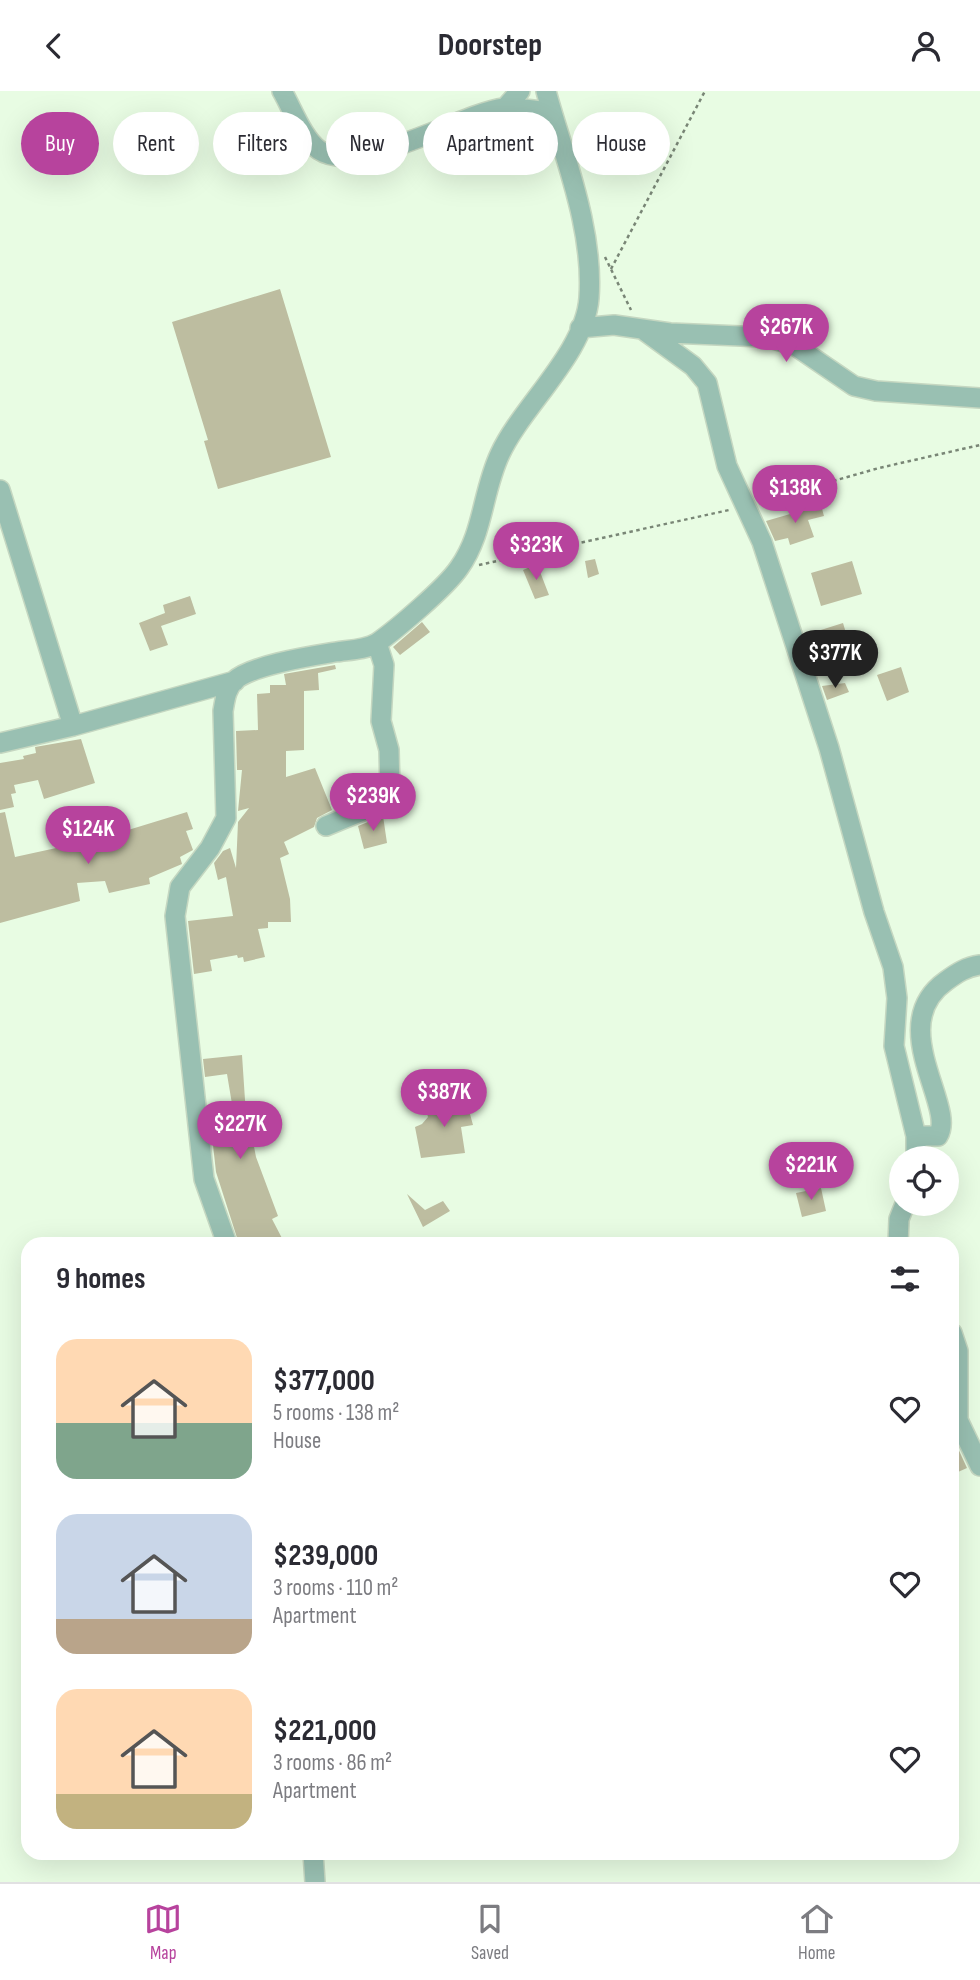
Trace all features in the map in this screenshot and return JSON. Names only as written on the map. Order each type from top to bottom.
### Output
[{"type":"street","points":[[282,91],[316,148],[330,155],[351,157],[425,137],[472,117],[505,108],[552,112],[546,91]]},
{"type":"street","points":[[505,108],[520,91]]},
{"type":"street","points":[[0,743],[73,726],[234,681],[261,669],[377,643],[443,588],[459,569],[479,530],[489,480],[500,452],[557,370],[580,328],[589,301],[583,222],[558,133]]},
{"type":"street","points":[[580,328],[614,325],[645,331],[766,337],[794,345],[854,386],[876,391],[980,398]]},
{"type":"street","points":[[645,331],[694,366],[706,383],[719,440],[762,542],[829,748],[874,912],[893,967],[897,998],[894,1046],[916,1136],[916,1146]]},
{"type":"street","points":[[0,490],[73,726]]},
{"type":"street","points":[[326,826],[377,805],[390,790],[389,750],[381,721],[384,665],[377,643]]},
{"type":"street","points":[[225,1237],[204,1179],[175,916],[180,887],[210,848],[226,818],[223,711],[226,693],[234,681]]},
{"type":"street","points":[[916,1136],[938,1136],[943,1123],[922,1045],[922,1018],[927,1001],[939,986],[960,970],[980,965]]},
{"type":"street","points":[[898,1237],[900,1216]]},
{"type":"street","points":[[959,1422],[980,1466]]},
{"type":"street","points":[[313,1860],[315,1882]]},
{"type":"path","points":[[611,269],[705,91]]},
{"type":"path","points":[[602,251],[622,296],[645,331]]},
{"type":"path","points":[[459,569],[746,506],[879,468],[980,445]]},
{"type":"building","points":[[280,289],[331,457],[218,489],[204,441],[208,440],[172,322]]},
{"type":"building","points":[[821,505],[824,516],[808,520],[814,537],[790,545],[788,538],[775,541],[766,521]]},
{"type":"building","points":[[595,559],[599,574],[588,578],[585,561]]},
{"type":"building","points":[[852,561],[862,594],[821,606],[811,573]]},
{"type":"building","points":[[537,564],[549,595],[535,599],[523,570]]},
{"type":"building","points":[[190,596],[196,614],[161,626],[168,645],[150,651],[139,623],[165,613],[163,605]]},
{"type":"building","points":[[422,622],[430,632],[400,655],[393,647]]},
{"type":"building","points":[[843,623],[846,633],[809,645],[805,635]]},
{"type":"building","points":[[335,665],[336,669],[318,673],[319,690],[304,691],[304,750],[286,751],[286,777],[315,768],[332,810],[317,818],[314,827],[284,842],[289,854],[280,858],[290,899],[291,922],[268,922],[268,928],[258,929],[265,957],[244,962],[243,957],[238,958],[237,955],[210,960],[212,971],[194,974],[188,921],[233,916],[226,877],[218,880],[214,863],[223,851],[230,848],[236,868],[238,822],[249,808],[238,811],[242,770],[237,770],[236,731],[258,730],[257,694],[270,693],[270,685],[286,685],[284,674]]},
{"type":"building","points":[[901,667],[909,692],[887,701],[877,675]]},
{"type":"building","points":[[845,683],[849,692],[827,700],[822,686]]},
{"type":"building","points":[[81,739],[95,783],[44,799],[38,780],[14,785],[16,793],[11,794],[14,807],[0,810],[0,763],[24,759],[23,756],[36,753],[35,747]]},
{"type":"building","points":[[5,812],[15,857],[102,838],[187,812],[193,829],[186,831],[193,850],[180,857],[182,864],[149,878],[150,884],[109,893],[105,881],[77,883],[80,901],[0,923],[0,813]]},
{"type":"building","points":[[383,816],[387,843],[364,849],[358,826]]},
{"type":"building","points":[[242,1055],[245,1100],[256,1157],[278,1216],[272,1219],[281,1237],[237,1237],[216,1172],[209,1109],[232,1104],[227,1074],[205,1077],[203,1059]]},
{"type":"building","points":[[460,1100],[467,1103],[473,1125],[461,1127],[465,1153],[421,1158],[415,1127],[428,1117],[425,1106]]},
{"type":"building","points":[[821,1188],[826,1211],[802,1217],[796,1193]]},
{"type":"building","points":[[407,1194],[425,1210],[443,1201],[450,1211],[423,1227]]},
{"type":"building","points":[[959,1451],[967,1468],[959,1472]]}]
